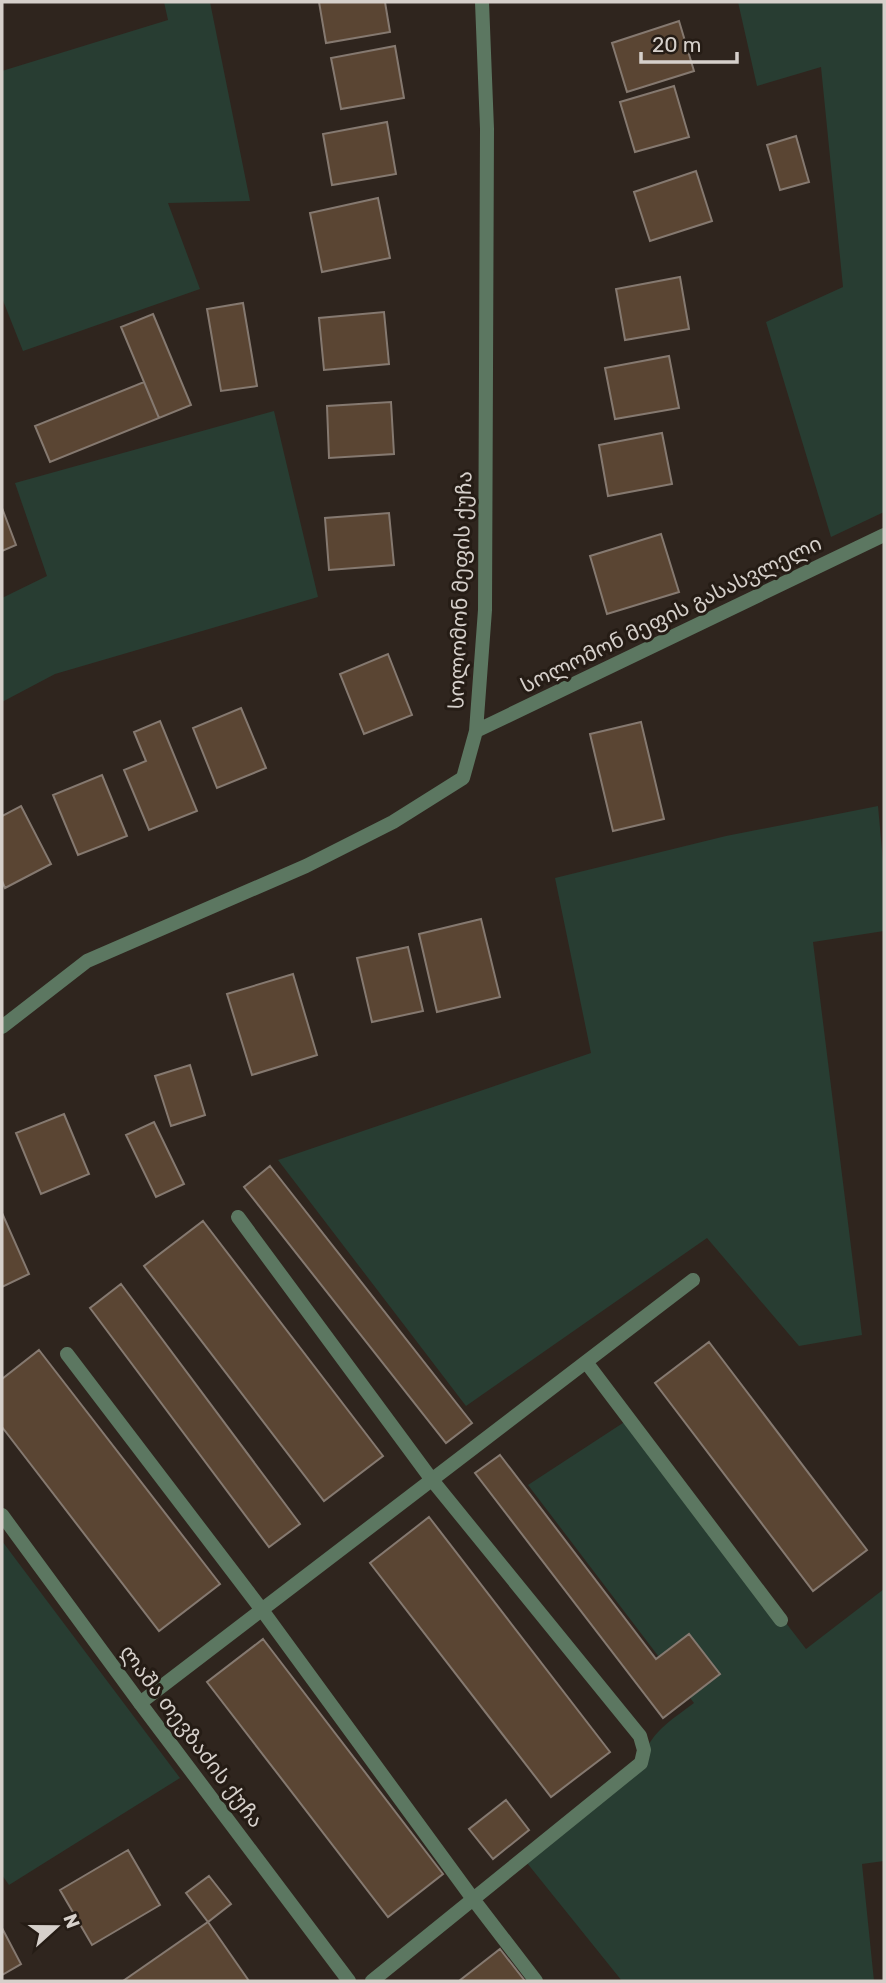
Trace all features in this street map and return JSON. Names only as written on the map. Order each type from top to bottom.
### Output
[{"type":"street","name":"სოლომონ მეფის ქუჩა","points":[[2,1027],[87,961],[306,866],[393,822],[463,778],[476,731],[485,610],[487,129],[482,2]]},
{"type":"street","name":"სოლომონ მეფის გასასვლელი","points":[[476,731],[884,535]]},
{"type":"street","points":[[237,1217],[432,1480],[640,1736],[644,1750],[641,1763],[372,1981]]},
{"type":"street","points":[[140,1703],[693,1280]]},
{"type":"street","points":[[67,1354],[262,1610],[536,1981]]},
{"type":"street","points":[[586,1362],[781,1620]]},
{"type":"street","name":"ლაშა თევზაძის ქუჩა","points":[[2,1515],[349,1981]]},
{"type":"green space","points":[[164,2],[210,2],[250,201],[168,203],[200,289],[23,351],[2,298],[2,71],[168,20]]},
{"type":"green space","points":[[738,2],[884,2],[884,512],[831,537],[766,322],[843,287],[821,67],[757,86]]},
{"type":"green space","points":[[274,411],[318,597],[55,674],[2,702],[2,598],[47,576],[15,483]]},
{"type":"green space","points":[[878,806],[884,872],[884,931],[813,942],[862,1335],[799,1346],[707,1238],[466,1406],[278,1160],[591,1053],[555,878],[726,836]]},
{"type":"green space","points":[[629,1419],[806,1649],[884,1589],[884,1861],[862,1864],[874,1981],[622,1981],[523,1858],[641,1763],[655,1736],[694,1703],[528,1485]]},
{"type":"green space","points":[[2,1541],[180,1778],[9,1885],[2,1875]]},
{"type":"building","points":[[319,2],[385,2],[390,32],[326,43]]},
{"type":"building","points":[[679,21],[694,71],[627,92],[612,43]]},
{"type":"building","points":[[395,46],[404,98],[341,109],[331,58]]},
{"type":"building","points":[[674,86],[689,137],[635,152],[620,102]]},
{"type":"building","points":[[387,122],[396,174],[332,185],[323,134]]},
{"type":"building","points":[[796,136],[809,182],[780,190],[767,145]]},
{"type":"building","points":[[696,171],[712,221],[650,241],[634,192]]},
{"type":"building","points":[[378,198],[390,258],[322,272],[310,213]]},
{"type":"building","points":[[680,277],[689,329],[625,340],[616,289]]},
{"type":"building","points":[[243,303],[257,386],[221,391],[207,309]]},
{"type":"building","points":[[384,312],[389,364],[324,370],[319,318]]},
{"type":"building","points":[[153,314],[191,405],[159,418],[121,327]]},
{"type":"building","points":[[669,356],[679,408],[615,419],[605,368]]},
{"type":"building","points":[[144,382],[159,418],[50,462],[35,426]]},
{"type":"building","points":[[391,402],[394,454],[329,458],[327,406]]},
{"type":"building","points":[[662,433],[672,484],[608,496],[599,445]]},
{"type":"building","points":[[2,508],[16,545],[2,551]]},
{"type":"building","points":[[389,513],[394,565],[329,570],[325,518]]},
{"type":"building","points":[[661,534],[679,592],[607,614],[590,556]]},
{"type":"building","points":[[388,654],[412,715],[364,734],[340,674]]},
{"type":"building","points":[[241,708],[266,768],[217,788],[193,728]]},
{"type":"building","points":[[160,721],[197,811],[149,830],[124,770],[146,761],[134,732]]},
{"type":"building","points":[[641,722],[664,819],[613,831],[590,734]]},
{"type":"building","points":[[102,775],[127,836],[78,855],[53,795]]},
{"type":"building","points":[[21,806],[51,864],[5,888],[2,881],[2,816]]},
{"type":"building","points":[[481,919],[500,997],[437,1012],[419,934]]},
{"type":"building","points":[[408,947],[423,1011],[372,1022],[357,958]]},
{"type":"building","points":[[293,974],[317,1055],[252,1075],[227,994]]},
{"type":"building","points":[[190,1065],[205,1115],[171,1126],[155,1076]]},
{"type":"building","points":[[64,1114],[89,1174],[41,1194],[16,1133]]},
{"type":"building","points":[[154,1122],[184,1184],[156,1197],[126,1135]]},
{"type":"building","points":[[270,1166],[472,1423],[446,1443],[244,1187]]},
{"type":"building","points":[[2,1213],[29,1274],[2,1287]]},
{"type":"building","points":[[203,1221],[383,1456],[324,1501],[144,1266]]},
{"type":"building","points":[[121,1284],[300,1524],[269,1547],[90,1308]]},
{"type":"building","points":[[709,1342],[867,1550],[813,1591],[655,1383]]},
{"type":"building","points":[[39,1350],[220,1584],[159,1631],[2,1427],[2,1379]]},
{"type":"building","points":[[500,1455],[656,1659],[689,1634],[720,1674],[663,1718],[475,1473]]},
{"type":"building","points":[[429,1517],[610,1752],[551,1797],[370,1563]]},
{"type":"building","points":[[263,1639],[443,1874],[388,1917],[207,1682]]},
{"type":"building","points":[[506,1800],[529,1830],[493,1859],[469,1829]]},
{"type":"building","points":[[128,1850],[160,1905],[92,1945],[60,1890]]},
{"type":"building","points":[[209,1876],[231,1904],[208,1922],[186,1893]]},
{"type":"building","points":[[208,1922],[249,1981],[123,1981]]},
{"type":"building","points":[[2,1928],[21,1964],[2,1975]]},
{"type":"building","points":[[500,1949],[525,1981],[459,1981]]}]
